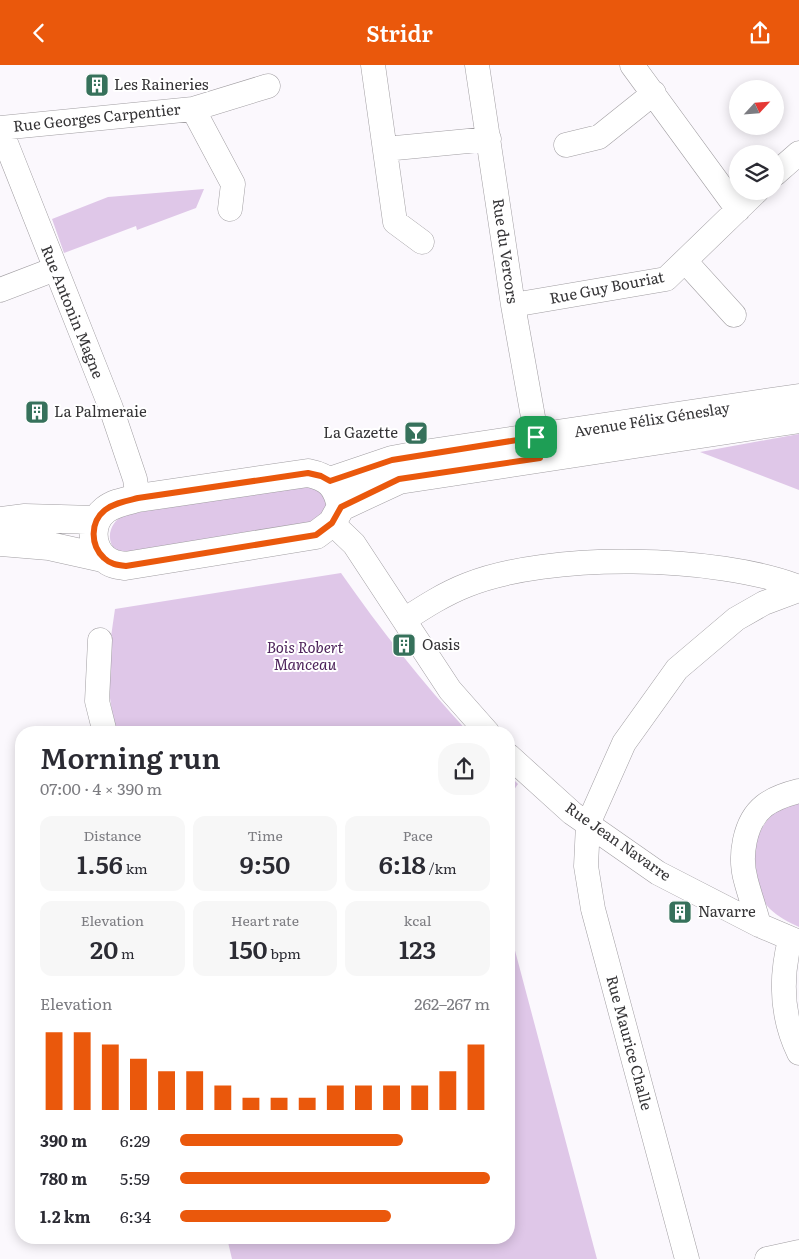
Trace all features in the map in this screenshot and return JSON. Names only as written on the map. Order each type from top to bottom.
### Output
[{"type":"main road","name":"Avenue Félix Géneslay","points":[[103,558],[113,564],[126,566],[228,551],[316,535],[337,515],[399,479],[538,448],[799,398]]},
{"type":"main road","name":"Avenue Félix Géneslay","points":[[330,481],[392,460],[538,448],[799,419]]},
{"type":"main road","points":[[103,558],[96,546],[93,533],[95,521],[112,505],[138,498],[308,473],[321,476],[330,481],[338,493],[337,515]]},
{"type":"main road","points":[[0,521],[25,518],[95,521]]},
{"type":"main road","points":[[0,542],[49,546],[103,558]]},
{"type":"street","points":[[373,65],[395,222],[422,242]]},
{"type":"street","name":"Rue du Vercors","points":[[477,65],[513,305],[538,448]]},
{"type":"street","points":[[632,65],[738,209]]},
{"type":"street","name":"Rue Georges Carpentier","points":[[0,128],[194,109],[268,86]]},
{"type":"street","points":[[566,145],[599,137],[654,93]]},
{"type":"street","name":"Rue Georges Carpentier","points":[[194,109],[233,184],[230,209]]},
{"type":"street","name":"Rue Antonin Magne","points":[[0,128],[110,408],[135,479],[138,498]]},
{"type":"street","points":[[385,149],[489,139]]},
{"type":"street","points":[[784,166],[799,153]]},
{"type":"street","name":"Rue Guy Bouriat","points":[[513,305],[666,279],[748,200]]},
{"type":"street","points":[[685,261],[734,315]]},
{"type":"street","points":[[0,290],[55,269]]},
{"type":"street","points":[[337,515],[354,544],[450,689],[482,726]]},
{"type":"street","points":[[404,620],[435,600],[468,585],[515,571],[575,563],[694,564],[763,576],[799,588]]},
{"type":"street","points":[[588,824],[624,743],[677,669],[736,619],[764,603],[799,588]]},
{"type":"street","points":[[100,640],[97,701],[102,726]]},
{"type":"street","name":"Rue Jean Navarre","points":[[515,761],[588,824],[658,873],[759,925],[795,941]]},
{"type":"street","points":[[759,925],[745,880],[742,860],[749,827],[763,806],[782,796],[799,791]]},
{"type":"street","name":"Rue Maurice Challe","points":[[588,824],[586,866],[593,909],[688,1259]]},
{"type":"street","points":[[795,941],[783,967],[783,997],[789,1033],[799,1053]]},
{"type":"street","points":[[767,1259],[799,1252]]},
{"type":"green space","points":[[204,189],[196,208],[137,230],[136,226],[64,253],[52,219],[108,197]]},
{"type":"green space","points":[[799,434],[799,490],[700,452]]},
{"type":"green space","points":[[305,481],[313,482],[329,503],[320,521],[131,558],[118,552],[110,541],[113,525],[120,517],[125,515]]},
{"type":"green space","name":"Bois Robert Manceau","points":[[341,573],[402,655],[463,726],[114,726],[106,671],[115,609]]},
{"type":"green space","points":[[799,799],[799,927],[773,912],[760,895],[754,879],[753,862],[755,845],[761,829],[783,805]]},
{"type":"green space","points":[[515,951],[597,1259],[232,1259],[228,1244],[515,1244]]},
{"type":"place","name":"Les Raineries","points":[[97,85]]},
{"type":"place","name":"La Palmeraie","points":[[37,412]]},
{"type":"place","name":"La Gazette","points":[[416,433]]},
{"type":"place","name":"Oasis","points":[[404,645]]},
{"type":"place","name":"Navarre","points":[[680,912]]},
{"type":"route","points":[[536,437],[540,458],[399,479],[341,507],[332,523],[316,535],[228,551],[126,566],[113,564],[103,558],[96,546],[93,533],[95,521],[103,511],[112,505],[138,498],[308,473],[321,476],[330,481],[392,460],[536,437]]}]
